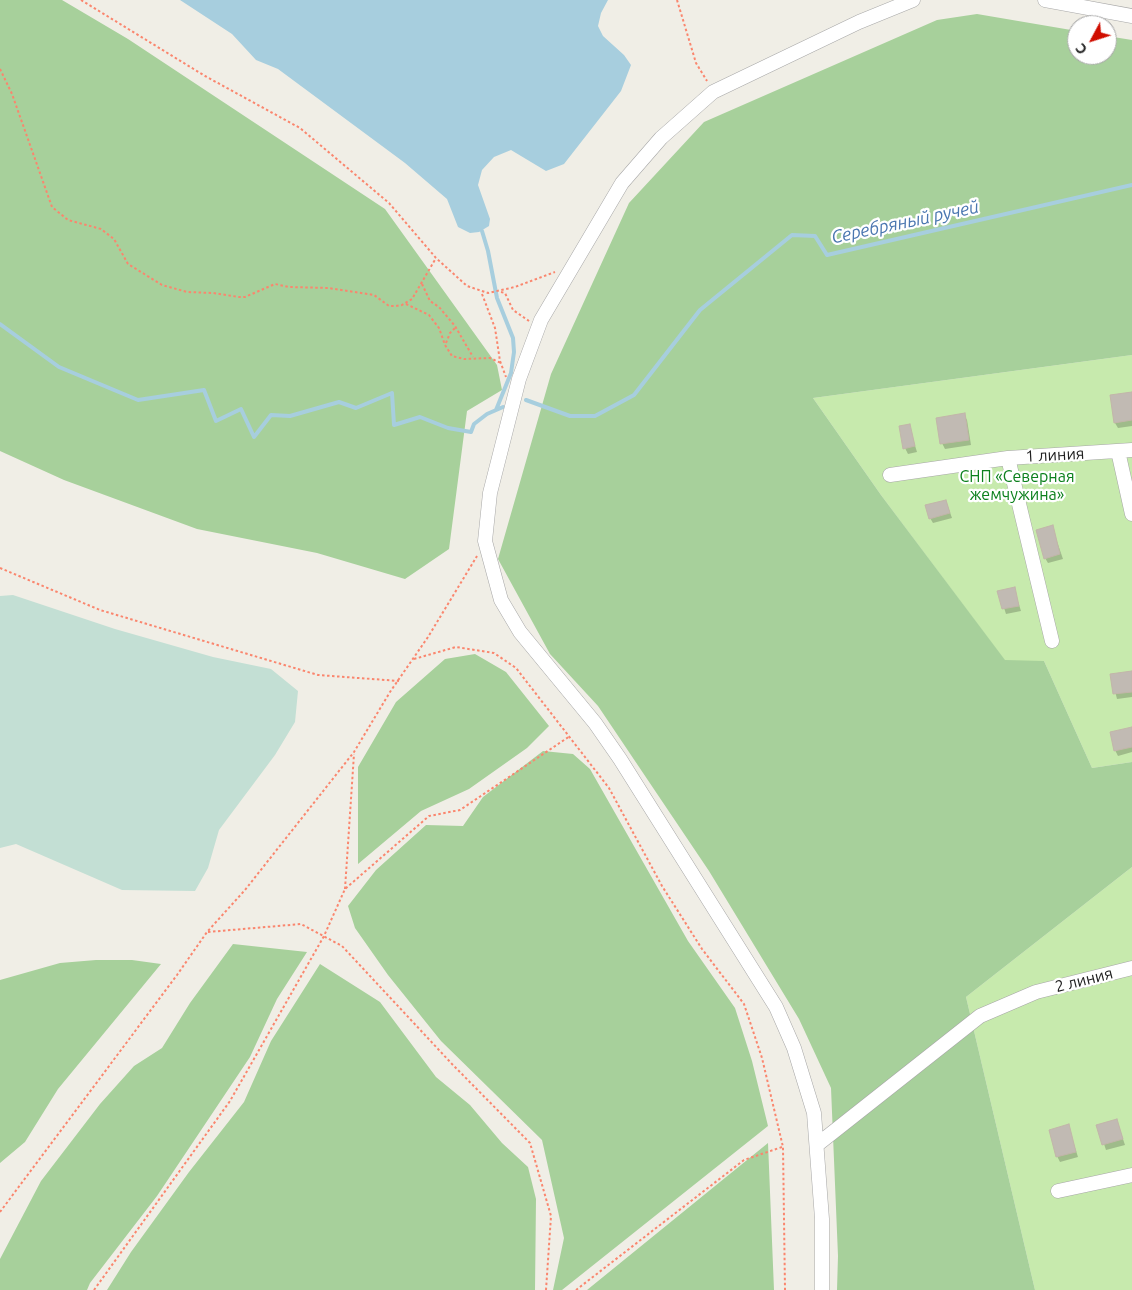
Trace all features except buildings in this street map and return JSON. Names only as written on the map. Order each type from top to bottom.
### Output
[{"type":"street","points":[[822,1290],[822,1219],[818,1144],[814,1113],[794,1048],[776,1007],[620,759],[594,723],[520,632],[501,600],[485,541],[490,493],[519,379],[539,325],[622,183],[661,138],[713,92],[859,22],[912,0]]},
{"type":"street","points":[[1045,0],[1132,16]]},
{"type":"street","points":[[1125,451],[1132,514]]},
{"type":"street","name":"1 линия","points":[[890,474],[1008,458],[1125,451]]},
{"type":"street","points":[[1008,458],[1052,641]]},
{"type":"street","name":"2 линия","points":[[818,1144],[980,1016],[1036,992],[1132,968]]},
{"type":"street","points":[[1058,1191],[1132,1175]]},
{"type":"path","points":[[81,0],[205,76],[300,128],[389,203],[436,258],[467,286],[481,293],[499,291],[515,288],[548,273],[571,270]]},
{"type":"path","points":[[677,0],[696,63],[713,92]]},
{"type":"path","points":[[0,69],[12,94],[52,207],[68,220],[108,234],[119,245],[128,264],[150,279],[187,292],[239,297],[245,297],[275,284],[289,287],[345,290],[374,295],[389,306],[405,304],[412,300],[436,258]]},
{"type":"path","points":[[422,284],[430,301],[439,307],[456,327],[474,357]]},
{"type":"path","points":[[499,291],[505,293],[513,310],[539,325]]},
{"type":"path","points":[[481,293],[495,328],[501,363],[514,398]]},
{"type":"path","points":[[405,304],[429,315],[443,336],[445,345],[452,356],[456,358],[490,358],[501,363]]},
{"type":"path","points":[[445,345],[447,338],[456,327]]},
{"type":"path","points":[[0,1212],[1,1208],[177,975],[207,932],[245,890],[354,752],[390,692],[400,681],[414,659],[485,541]]},
{"type":"path","points":[[0,568],[100,610],[318,675],[400,681]]},
{"type":"path","points":[[414,659],[456,647],[494,653],[516,668],[609,788],[662,886],[702,949],[744,1004],[762,1058],[783,1147],[785,1290]]},
{"type":"path","points":[[346,889],[429,816],[460,810],[570,736]]},
{"type":"path","points":[[94,1290],[230,1101],[324,936],[346,889],[354,752]]},
{"type":"path","points":[[207,932],[302,924],[342,946],[452,1064],[530,1143],[551,1216],[546,1290]]},
{"type":"path","points":[[576,1290],[744,1160],[783,1147]]},
{"type":"green space","points":[[0,0],[62,0],[128,39],[385,209],[497,365],[502,390],[467,411],[449,549],[405,579],[317,553],[197,529],[64,480],[0,451]]},
{"type":"green space","points":[[977,14],[1067,29],[1067,65],[1117,65],[1117,38],[1132,40],[1132,355],[813,398],[881,495],[1005,660],[1044,661],[1092,768],[1132,762],[1132,867],[966,997],[1035,1290],[837,1290],[838,1256],[831,1088],[799,1019],[709,871],[598,706],[550,654],[498,559],[551,374],[629,203],[704,122],[937,20]]},
{"type":"green space","name":"СНП «Северная жемчужина»","points":[[1132,355],[1132,762],[1092,768],[1044,661],[1005,661],[881,495],[813,398]]},
{"type":"green space","points":[[13,595],[115,629],[213,657],[271,669],[298,691],[295,722],[275,755],[219,830],[208,868],[195,891],[122,890],[16,844],[0,848],[0,596]]},
{"type":"green space","points":[[475,654],[506,672],[549,726],[527,748],[469,789],[421,811],[358,864],[358,767],[396,702],[445,659]]},
{"type":"green space","points":[[543,751],[573,754],[590,769],[688,941],[735,1008],[752,1061],[768,1126],[562,1290],[553,1290],[564,1238],[542,1140],[441,1041],[388,975],[355,928],[348,906],[376,870],[426,825],[463,826],[483,797]]},
{"type":"green space","points":[[1132,867],[1132,1290],[1035,1290],[966,997]]},
{"type":"green space","points":[[233,944],[307,952],[277,999],[250,1057],[157,1196],[90,1283],[87,1290],[0,1290],[0,1259],[41,1181],[100,1104],[134,1066],[162,1048],[190,1003]]},
{"type":"green space","points":[[132,960],[161,964],[58,1089],[25,1142],[0,1163],[0,980],[60,963]]},
{"type":"green space","points":[[320,964],[380,1002],[436,1077],[470,1105],[502,1143],[528,1167],[536,1199],[535,1290],[107,1290],[131,1252],[189,1172],[244,1102],[271,1041]]},
{"type":"green space","points":[[768,1143],[774,1290],[587,1290]]},
{"type":"water","points":[[180,0],[608,0],[601,13],[598,26],[603,36],[624,55],[631,65],[621,91],[564,164],[546,171],[511,150],[494,157],[482,170],[478,185],[490,219],[489,226],[479,232],[470,233],[458,227],[447,199],[405,163],[278,69],[256,60],[232,34]]},
{"type":"waterway","name":"Серебряный ручей","points":[[526,400],[570,416],[595,416],[634,395],[700,310],[792,235],[815,236],[827,255],[1132,185]]},
{"type":"waterway","points":[[482,231],[497,298],[513,338],[514,352],[511,373],[496,410]]},
{"type":"waterway","name":"Серебряный ручей","points":[[0,324],[59,367],[138,400],[204,390],[216,421],[241,409],[254,437],[271,415],[290,416],[339,402],[356,408],[392,393],[394,425],[420,417],[448,428],[471,432],[474,424],[487,414],[503,407]]}]
